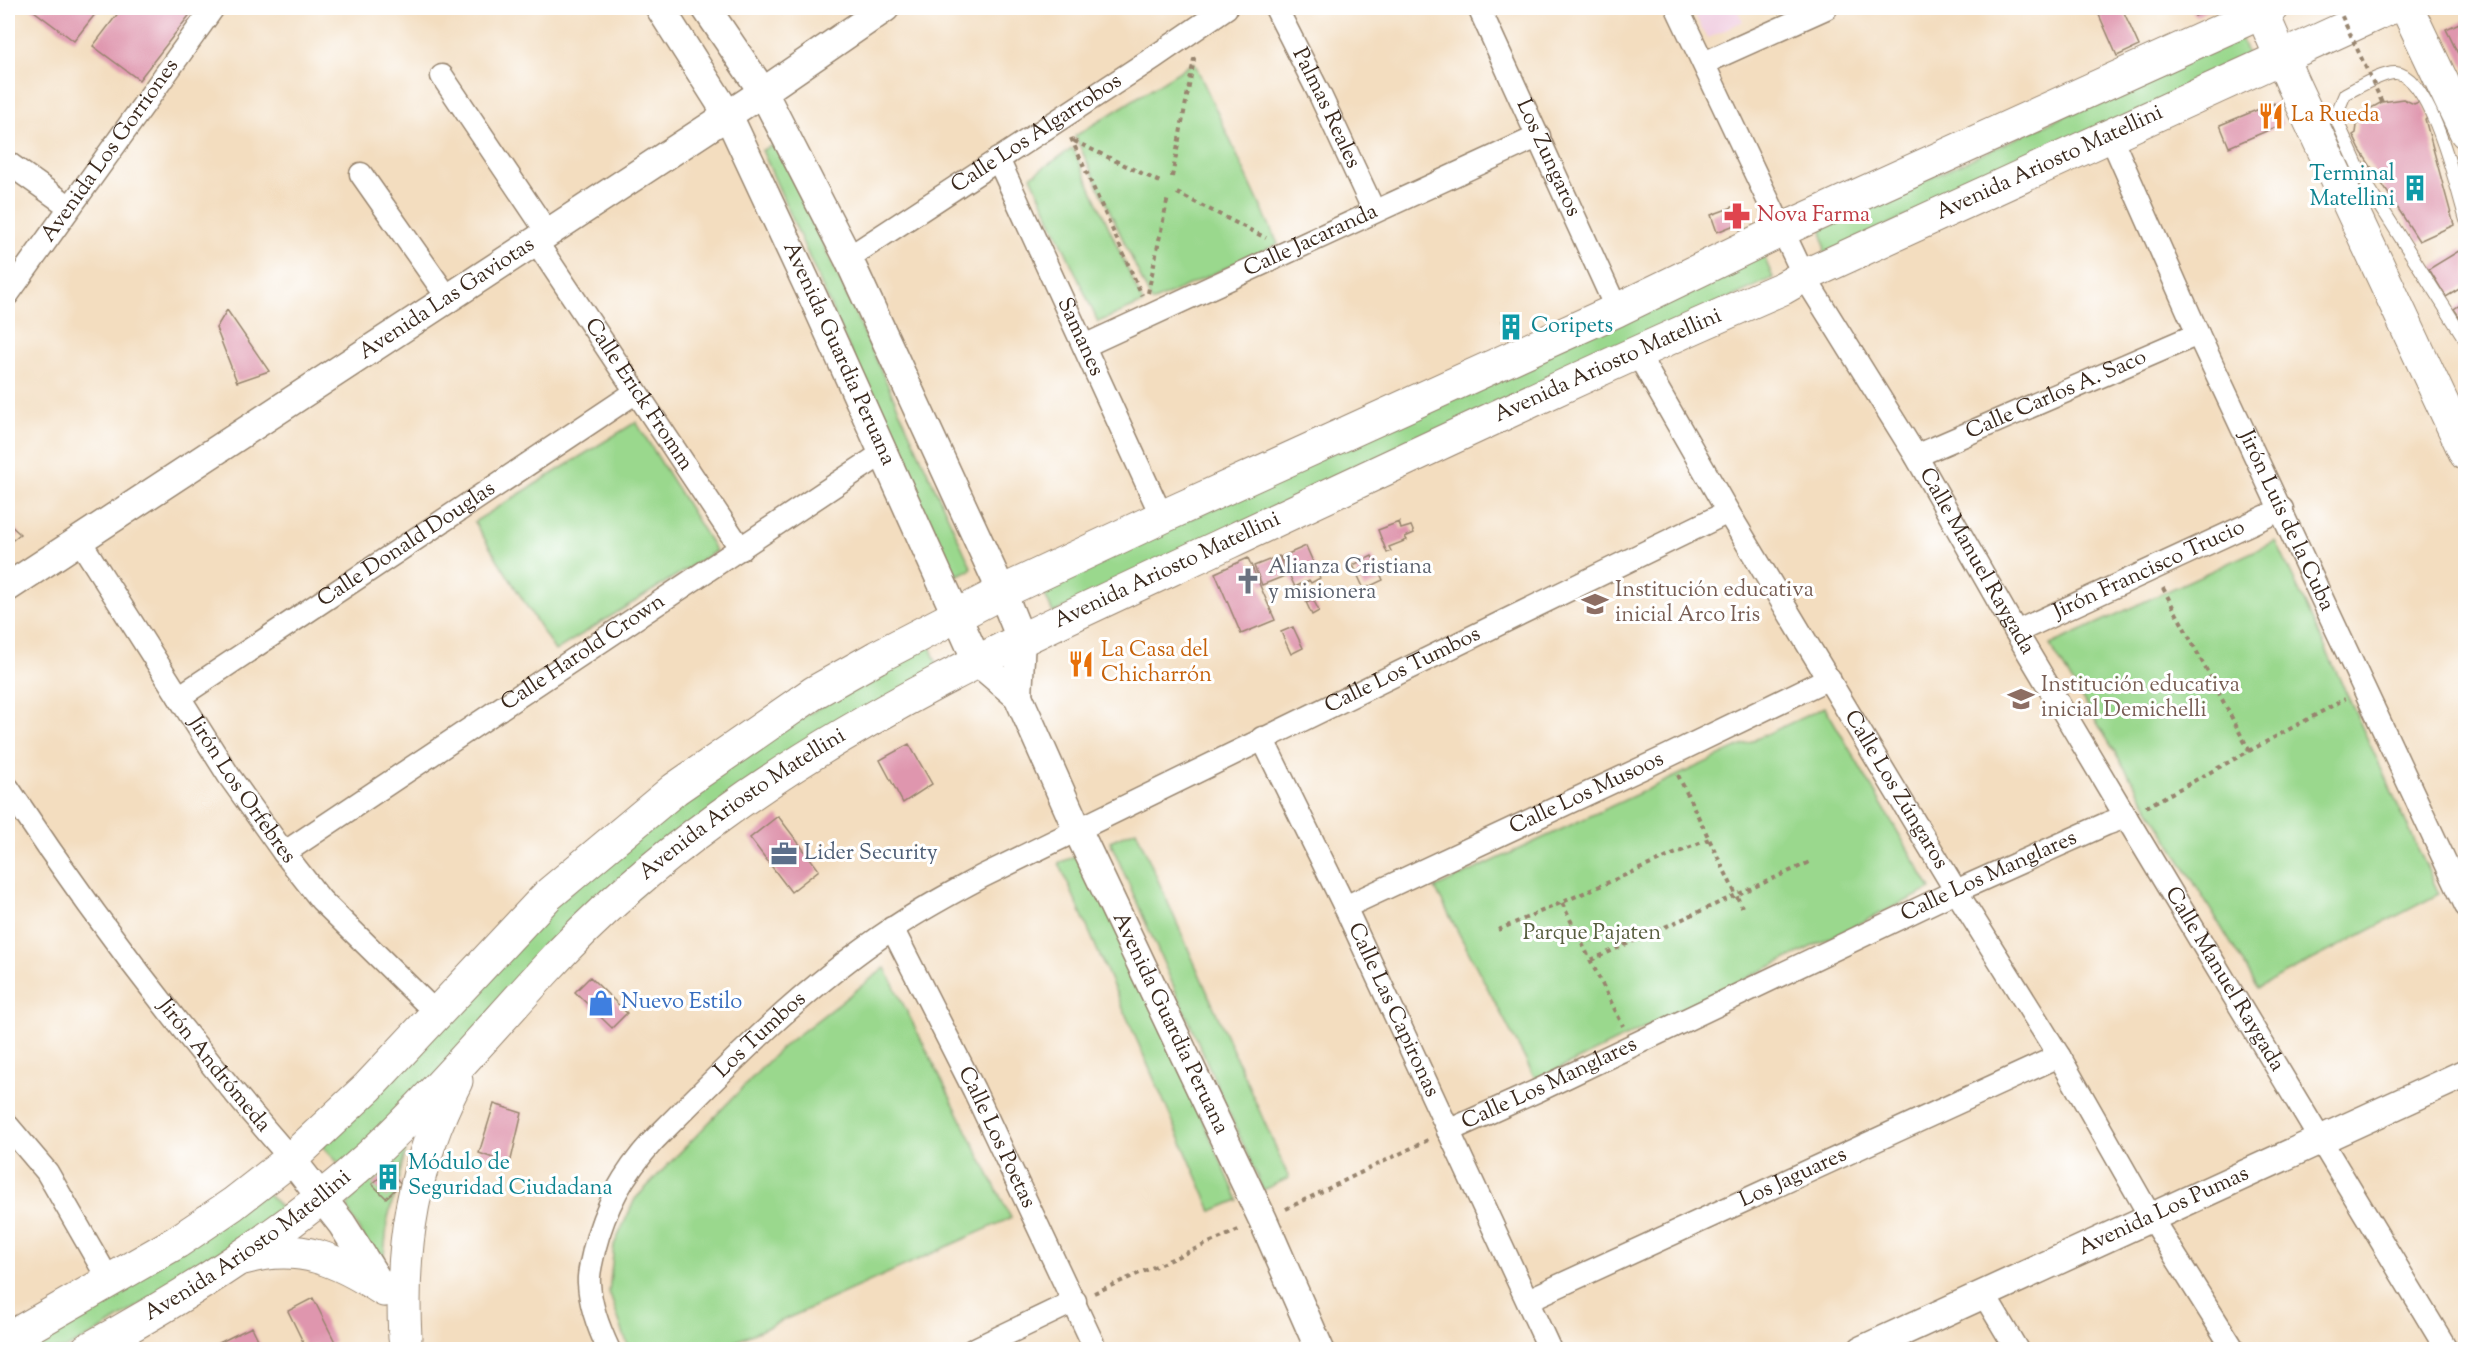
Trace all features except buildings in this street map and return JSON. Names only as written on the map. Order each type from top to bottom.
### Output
[{"type":"main road","name":"Avenida Ariosto Matellini","points":[[87,1350],[237,1260],[321,1198],[373,1153],[474,1050],[548,967],[617,899],[715,819],[789,767],[853,728],[1021,639],[1636,351],[1783,288],[1804,276],[2389,8]]},
{"type":"main road","points":[[2407,8],[2466,132]]},
{"type":"main road","name":"Avenida Ariosto Matellini","points":[[8,1339],[110,1282],[233,1204],[291,1159],[368,1087],[548,895],[675,789],[815,692],[1002,592],[1617,310],[1782,230],[2264,9]]},
{"type":"main road","points":[[2264,9],[2281,57],[2466,454]]},
{"type":"main road","points":[[407,1344],[404,1263],[415,1188],[439,1116],[474,1050]]},
{"type":"main road","points":[[237,1260],[270,1252],[305,1253],[338,1262],[384,1290]]},
{"type":"street","name":"Avenida Los Gorriones","points":[[8,294],[213,8]]},
{"type":"street","name":"Avenida Guardia Peruana","points":[[660,8],[728,115],[977,661],[1018,696],[1078,831],[1263,1220],[1320,1350]]},
{"type":"street","name":"Avenida Guardia Peruana","points":[[706,8],[763,92],[848,258],[1002,592],[1021,639],[1018,696]]},
{"type":"street","name":"Avenida Las Gaviotas","points":[[8,587],[80,542],[541,236],[763,92],[885,8]]},
{"type":"street","name":"Calle Los Algarrobos","points":[[848,258],[1226,8]]},
{"type":"street","name":"Palmas Reales","points":[[1276,8],[1320,95],[1374,211]]},
{"type":"street","name":"Los Zungaros","points":[[1479,8],[1617,310]]},
{"type":"street","name":"Calle Manuel Raygada","points":[[1677,8],[1804,276],[1916,456],[2016,632],[2447,1350]]},
{"type":"street","points":[[1704,63],[1826,8]]},
{"type":"street","name":"Calle Erick Fromm","points":[[441,76],[636,392],[741,549]]},
{"type":"street","name":"Jirón Luis de la Cuba","points":[[2110,135],[2198,334],[2282,508],[2466,906]]},
{"type":"street","name":"Calle Jacaranda","points":[[1084,346],[1539,136]]},
{"type":"street","name":"Samanes","points":[[998,159],[1162,517]]},
{"type":"street","points":[[8,163],[70,207]]},
{"type":"street","points":[[361,174],[448,298]]},
{"type":"street","name":"Calle Carlos A. Saco","points":[[1916,456],[2198,334]]},
{"type":"street","name":"Calle Los Zúngaros","points":[[1636,351],[1728,512],[1956,891],[2059,1056],[2150,1216],[2234,1350]]},
{"type":"street","name":"Calle Donald Douglas","points":[[179,697],[636,392]]},
{"type":"street","name":"Calle Harold Crown","points":[[284,853],[883,453]]},
{"type":"street","name":"Jirón Francisco Trucio","points":[[2016,632],[2282,508]]},
{"type":"street","name":"Calle Los Tumbos","points":[[1078,831],[1262,738],[1728,512]]},
{"type":"street","name":"Jirón Los Orfebres","points":[[80,542],[229,776],[284,853],[321,900],[436,1012]]},
{"type":"street","name":"Calle Los Musoos","points":[[1345,908],[1829,678]]},
{"type":"street","name":"Calle Las Capironas","points":[[1262,738],[1345,908],[1550,1350]]},
{"type":"street","name":"Jirón Andrómeda","points":[[8,788],[88,905],[166,1010],[291,1159],[342,1224],[384,1290],[407,1344]]},
{"type":"street","name":"Calle Los Manglares","points":[[1448,1131],[1956,891],[2126,817]]},
{"type":"street","name":"Los Tumbos","points":[[609,1350],[596,1316],[589,1282],[590,1267],[605,1213],[623,1178],[653,1141],[785,1012],[892,928],[982,876],[1078,831]]},
{"type":"street","name":"Calle Los Poetas","points":[[892,928],[974,1090],[1096,1350]]},
{"type":"street","name":"Los Jaguares","points":[[1528,1300],[2059,1056]]},
{"type":"street","name":"Avenida Los Pumas","points":[[1862,1350],[2466,1073]]},
{"type":"street","points":[[8,1126],[47,1172],[110,1282]]},
{"type":"street","points":[[1983,1293],[2017,1350]]},
{"type":"street","points":[[973,1350],[1074,1301]]},
{"type":"lane","points":[[2466,220],[2438,125],[2415,83],[2406,76],[2393,73],[2345,94],[2338,108],[2338,123],[2364,180],[2466,340]]},
{"type":"path","points":[[2338,8],[2382,102]]},
{"type":"path","points":[[1172,177],[1194,59],[1180,39]]},
{"type":"path","points":[[1062,118],[1146,304],[1168,197]]},
{"type":"path","points":[[1072,140],[1160,182]]},
{"type":"path","points":[[1177,193],[1291,250]]},
{"type":"path","points":[[2152,568],[2250,752]]},
{"type":"path","points":[[2126,817],[2250,752],[2364,688]]},
{"type":"path","points":[[1668,756],[1742,907]]},
{"type":"path","points":[[1498,930],[1709,839]]},
{"type":"path","points":[[1591,960],[1810,862]]},
{"type":"path","points":[[1562,903],[1632,1045]]},
{"type":"path","name":"Calle Los Manglares","points":[[1074,1301],[1263,1220],[1448,1131]]},
{"type":"shaded area","points":[[1692,8],[1736,8],[1743,21],[1707,39]]},
{"type":"green space","points":[[2240,35],[2250,61],[1825,253],[1822,228]]},
{"type":"green space","points":[[1194,62],[1278,244],[1152,302],[1075,136]]},
{"type":"green space","points":[[777,143],[972,569],[950,578],[762,150]]},
{"type":"green space","points":[[1073,148],[1143,303],[1098,322],[1031,176]]},
{"type":"green space","points":[[1762,252],[1773,278],[1053,613],[1042,588]]},
{"type":"green space","points":[[636,422],[716,551],[555,651],[474,522]]},
{"type":"green space","points":[[2276,541],[2439,894],[2258,988],[2050,645]]},
{"type":"green space","points":[[928,642],[939,669],[804,745],[342,1167],[322,1146],[551,908],[734,759]]},
{"type":"green space","name":"Parque Pajaten","points":[[1825,707],[1931,889],[1536,1080],[1435,888]]},
{"type":"green space","points":[[1136,830],[1289,1178],[1263,1190],[1110,841]]},
{"type":"green space","points":[[1085,852],[1238,1200],[1212,1211],[1059,863]]},
{"type":"green space","points":[[885,968],[1011,1218],[719,1349],[629,1349],[609,1292],[614,1245],[635,1199],[781,1048]]},
{"type":"green space","points":[[401,1149],[406,1150],[388,1218],[382,1272],[351,1215],[348,1208],[349,1201]]},
{"type":"green space","points":[[267,1192],[285,1213],[96,1333],[65,1349],[8,1350]]},
{"type":"place","name":"La Rueda","points":[[2271,116]]},
{"type":"place","name":"Terminal Matellini","points":[[2415,188]]},
{"type":"place","name":"Nova Farma","points":[[1737,216]]},
{"type":"place","name":"Coripets","points":[[1511,327]]},
{"type":"place","name":"Alianza Cristiana y misionera","points":[[1248,581]]},
{"type":"place","name":"Institución educativa inicial Arco Iris","points":[[1595,604]]},
{"type":"place","name":"La Casa del Chicharrón","points":[[1081,664]]},
{"type":"place","name":"Institución educativa inicial Demichelli","points":[[2021,699]]},
{"type":"place","name":"Lider Security","points":[[784,854]]},
{"type":"place","name":"Nuevo Estilo","points":[[601,1003]]},
{"type":"place","name":"Módulo de Seguridad Ciudadana","points":[[388,1177]]}]
